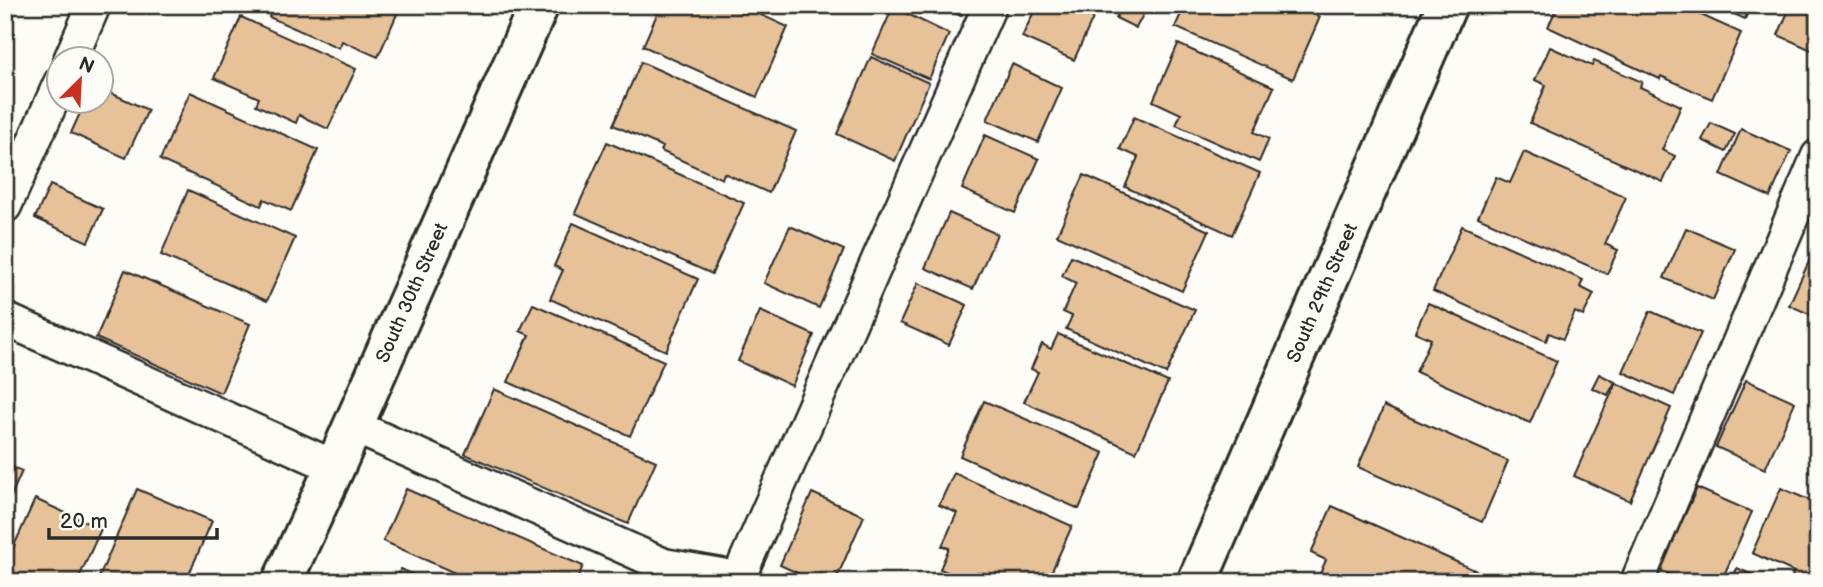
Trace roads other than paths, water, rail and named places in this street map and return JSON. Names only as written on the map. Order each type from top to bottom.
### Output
[{"type":"street","name":"South 30th Street","points":[[282,582],[539,5]]},
{"type":"street","name":"South 29th Street","points":[[1197,582],[1447,5]]},
{"type":"lane","points":[[76,46],[93,5]]},
{"type":"lane","points":[[353,426],[664,565],[743,581],[990,5]]},
{"type":"lane","points":[[5,206],[46,114]]},
{"type":"lane","points":[[1637,582],[1818,156]]},
{"type":"lane","points":[[5,319],[335,467]]}]
